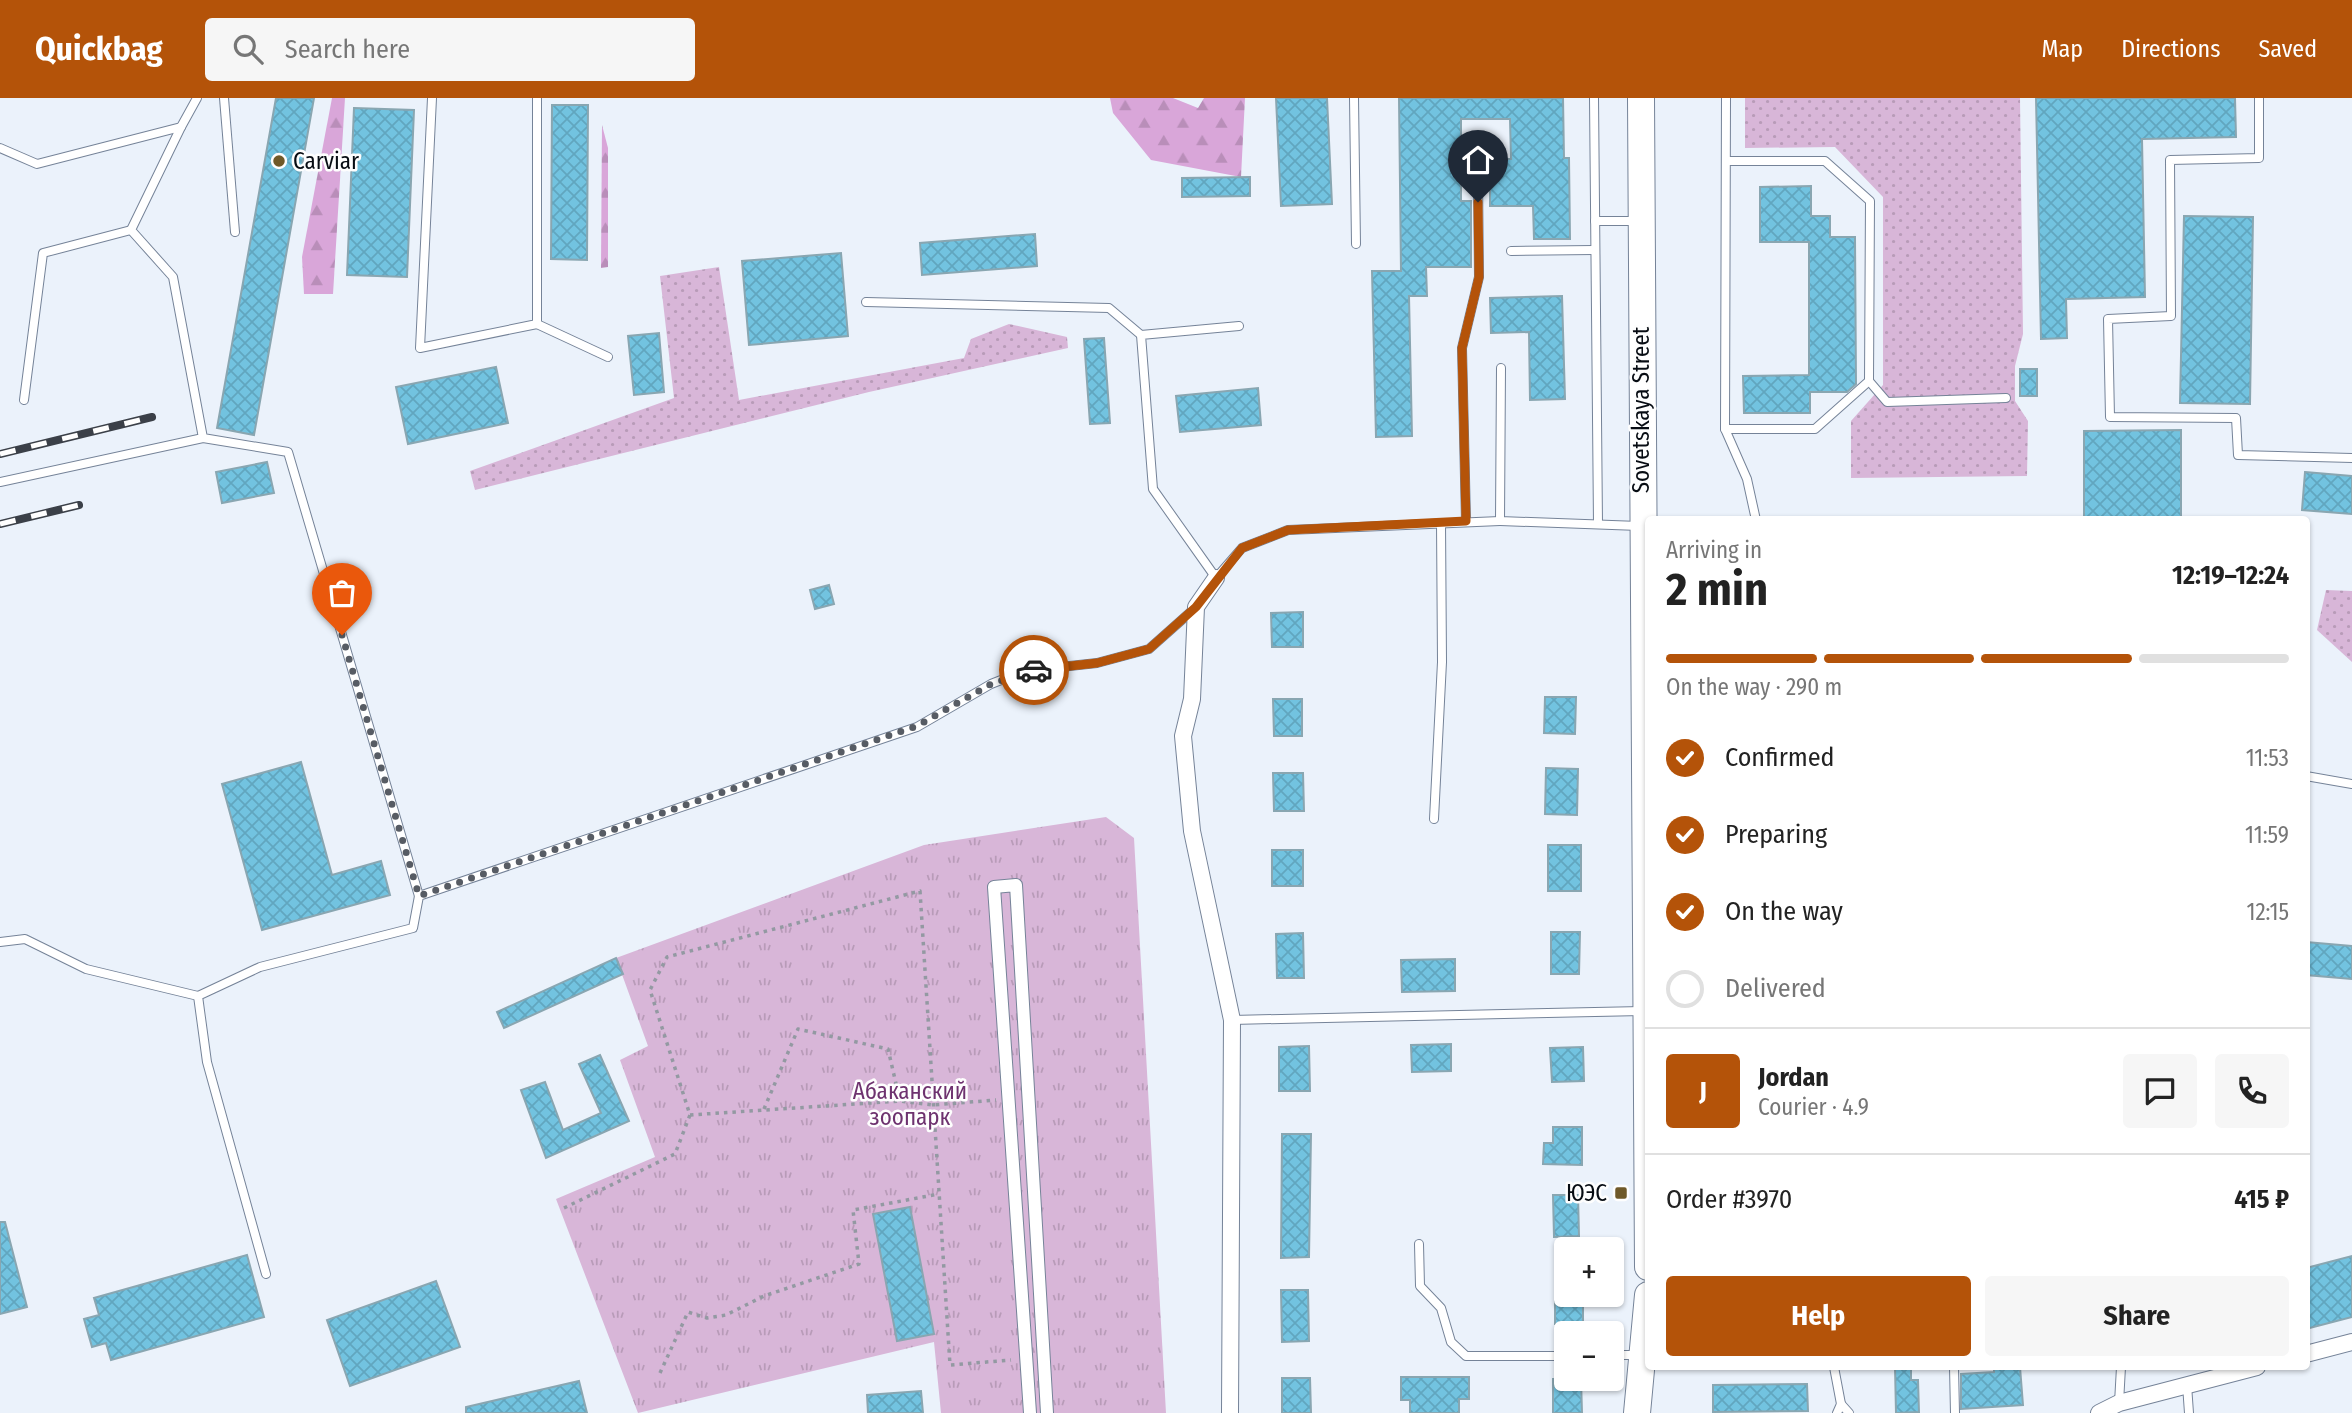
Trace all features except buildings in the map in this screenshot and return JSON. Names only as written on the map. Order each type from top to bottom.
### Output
[{"type":"main road","name":"Sovetskaya Street","points":[[1641,98],[1645,664]]},
{"type":"main road","points":[[1637,1413],[1646,1370]]},
{"type":"main road","points":[[1649,1370],[1655,1413]]},
{"type":"street","points":[[1216,578],[1196,607],[1192,699],[1183,737],[1192,831],[1232,1020],[1230,1413]]},
{"type":"street","points":[[1030,1413],[994,887],[1016,885],[1047,1413]]},
{"type":"street","points":[[2310,1353],[2352,1342]]},
{"type":"street","points":[[2099,1413],[2119,1403],[2245,1370]]},
{"type":"lane","points":[[24,400],[43,253],[131,230],[197,98]]},
{"type":"lane","points":[[224,98],[235,232]]},
{"type":"lane","points":[[432,98],[420,348],[537,324],[608,357]]},
{"type":"lane","points":[[537,98],[537,324]]},
{"type":"lane","points":[[1354,98],[1356,244]]},
{"type":"lane","points":[[1594,98],[1598,524]]},
{"type":"lane","points":[[1726,98],[1726,429],[1747,479],[1755,516]]},
{"type":"lane","points":[[2259,98],[2259,158],[2170,160],[2171,316],[2108,319],[2110,417],[2236,418],[2238,455],[2352,458]]},
{"type":"lane","points":[[0,148],[37,164],[181,127]]},
{"type":"lane","points":[[1726,161],[1825,161],[1870,201],[1869,381],[1887,402],[2006,398]]},
{"type":"lane","points":[[1466,521],[1462,348],[1479,277],[1478,177]]},
{"type":"lane","points":[[1595,221],[1641,221]]},
{"type":"lane","points":[[131,230],[173,277],[203,438]]},
{"type":"lane","points":[[1511,251],[1594,250]]},
{"type":"lane","points":[[866,303],[1109,309],[1141,335],[1239,326]]},
{"type":"lane","points":[[1141,335],[1153,489],[1216,578],[1242,548],[1288,530],[1466,521],[1642,526]]},
{"type":"lane","points":[[1500,521],[1501,368]]},
{"type":"lane","points":[[1726,429],[1815,429],[1869,381]]},
{"type":"lane","points":[[0,482],[203,438],[288,452],[419,896],[413,928],[260,967],[198,996],[86,969],[25,939],[0,942]]},
{"type":"lane","points":[[1434,819],[1443,662],[1441,523]]},
{"type":"lane","points":[[419,896],[917,726],[991,684],[1024,671],[1097,663],[1149,649],[1196,607]]},
{"type":"lane","points":[[2310,777],[2352,784]]},
{"type":"lane","points":[[198,996],[207,1062],[266,1274]]},
{"type":"lane","points":[[1232,1020],[1645,1011]]},
{"type":"lane","points":[[1419,1244],[1420,1286],[1441,1308],[1451,1342],[1466,1356],[1554,1356]]},
{"type":"lane","points":[[1624,1358],[1645,1361]]},
{"type":"lane","points":[[1834,1370],[1839,1409],[1850,1413]]},
{"type":"lane","points":[[1954,1370],[1955,1413]]},
{"type":"lane","points":[[2119,1403],[2121,1370]]},
{"type":"lane","points":[[2186,1385],[2189,1413]]},
{"type":"path","points":[[564,1208],[675,1154],[690,1115],[650,989],[667,957],[920,891],[950,1366],[1026,1358]]},
{"type":"path","points":[[764,1110],[798,1029],[888,1049],[900,1101]]},
{"type":"path","points":[[690,1115],[900,1101],[933,1105],[1008,1099]]},
{"type":"path","points":[[660,1373],[688,1312],[708,1318],[726,1315],[764,1296],[859,1264],[853,1210],[939,1194]]},
{"type":"green space","points":[[332,98],[345,98],[333,294],[304,294],[302,257]]},
{"type":"green space","points":[[1110,98],[1173,98],[1198,108],[1204,98],[1245,98],[1241,177],[1151,160],[1113,113]]},
{"type":"green space","points":[[1745,98],[2020,98],[2023,334],[2015,366],[2015,401],[2028,421],[2027,476],[1851,478],[1851,421],[1883,385],[1883,197],[1835,147],[1745,148]]},
{"type":"green space","points":[[602,125],[608,148],[608,267],[601,268]]},
{"type":"green space","points":[[719,267],[739,400],[964,358],[971,339],[1009,324],[1067,337],[1068,348],[869,392],[475,490],[470,471],[674,398],[660,276]]},
{"type":"green space","points":[[2326,590],[2352,591],[2352,662],[2317,630]]},
{"type":"green space","name":"Абаканский зоопарк","points":[[1106,817],[1134,838],[1166,1413],[941,1413],[934,1342],[638,1413],[556,1199],[655,1157],[620,1060],[648,1046],[616,958],[924,845]]},
{"type":"railway","points":[[0,454],[152,417]]},
{"type":"railway","points":[[0,524],[79,505]]},
{"type":"way so far","points":[[342,635],[419,896],[917,726],[991,684],[1024,671],[1034,670]]},
{"type":"place","name":"Carviar","points":[[279,161]]},
{"type":"place","name":"ЮЭС","points":[[1621,1193]]},
{"type":"route","points":[[1034,670],[1097,663],[1149,649],[1196,607],[1242,548],[1288,530],[1466,521],[1462,348],[1479,277],[1478,202]]}]
